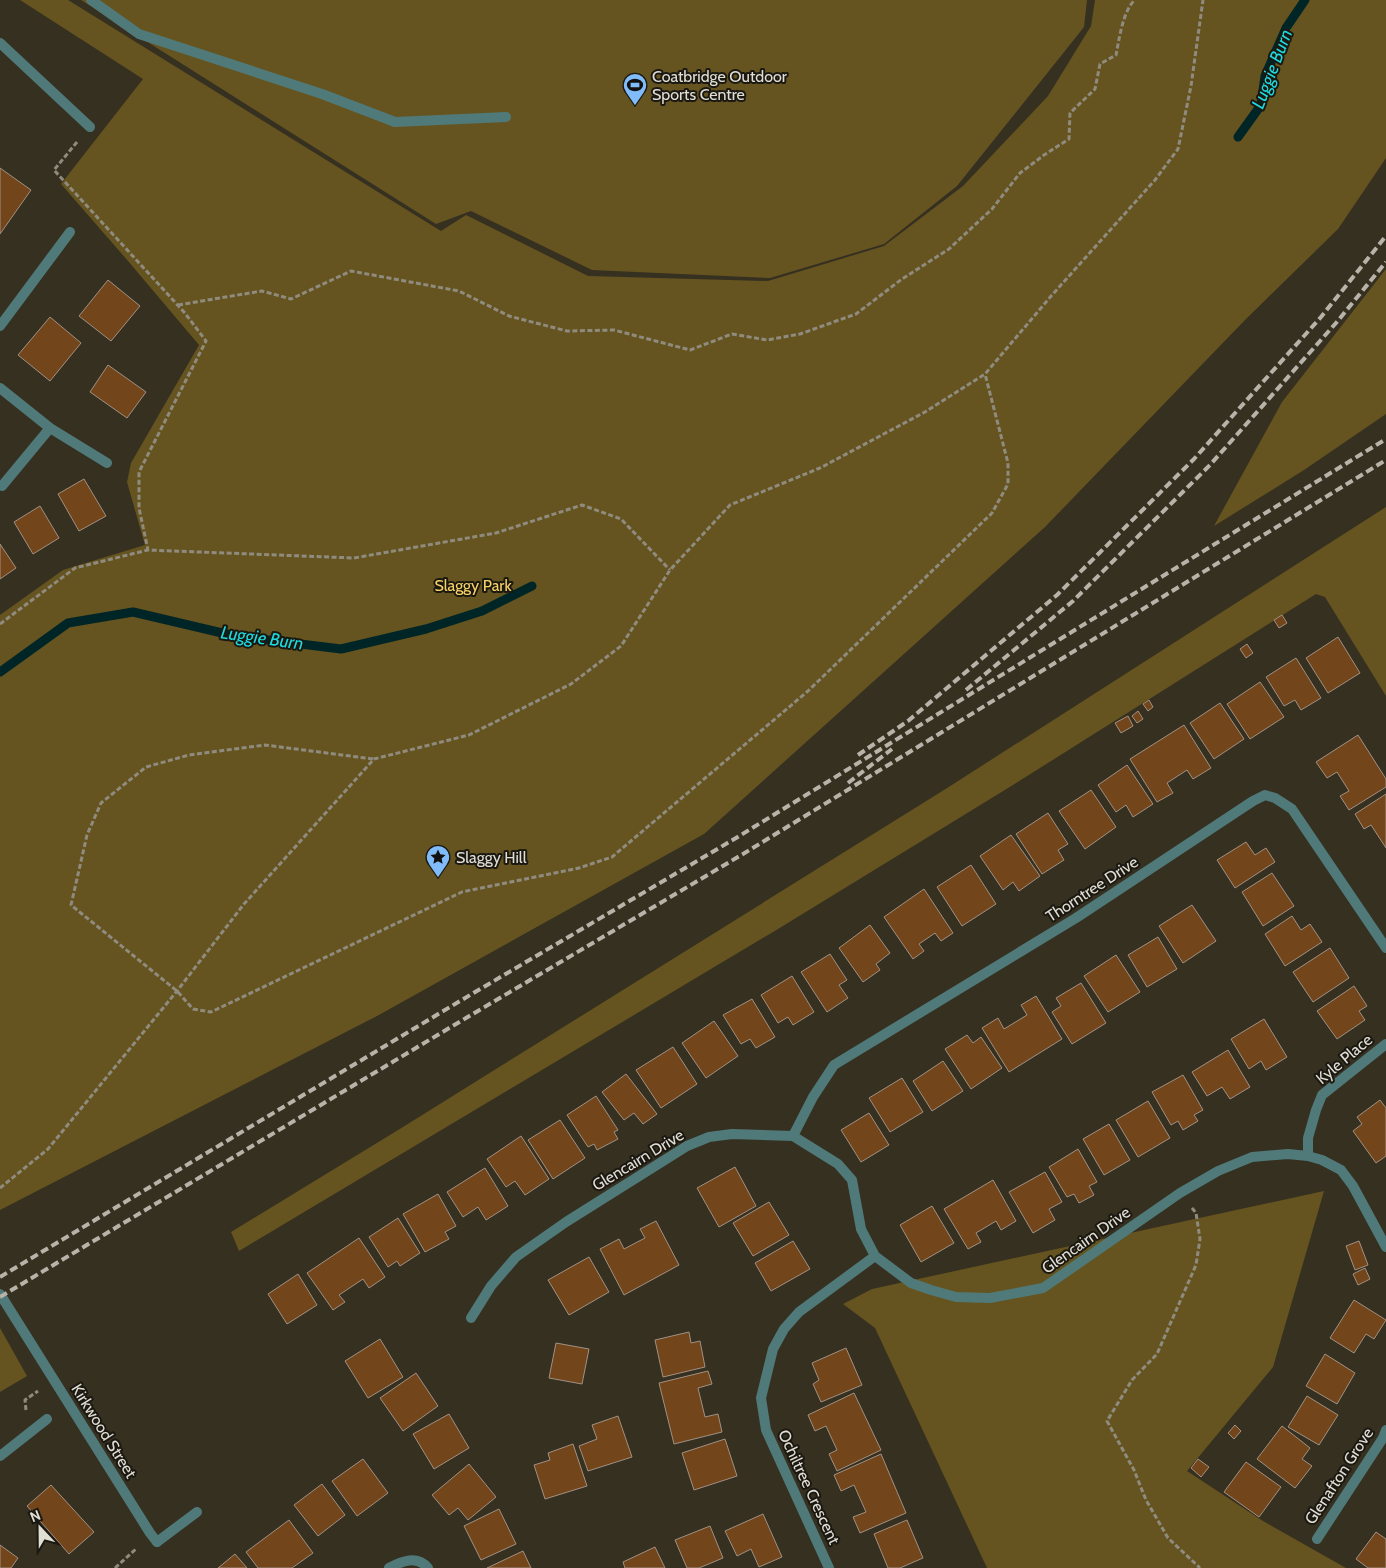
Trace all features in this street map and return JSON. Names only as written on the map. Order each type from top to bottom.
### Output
[{"type":"street","points":[[91,0],[139,34],[322,94],[395,122],[506,117]]},
{"type":"street","points":[[0,43],[90,127]]},
{"type":"street","points":[[0,326],[70,232]]},
{"type":"street","points":[[0,388],[50,428],[107,463]]},
{"type":"street","points":[[2,486],[50,428]]},
{"type":"street","name":"Thorntree Drive","points":[[793,1136],[813,1097],[834,1066],[1076,918],[1253,801],[1265,795],[1275,798],[1292,809],[1386,948]]},
{"type":"street","name":"Kyle Place","points":[[1308,1156],[1308,1138],[1322,1096],[1386,1044]]},
{"type":"street","name":"Glencairn Drive","points":[[471,1318],[491,1286],[516,1257],[566,1222],[687,1146],[709,1137],[732,1134],[793,1136],[838,1164],[852,1180],[861,1230],[875,1256],[911,1283],[956,1297],[990,1298],[1043,1288],[1180,1194],[1218,1171],[1252,1157],[1288,1154],[1308,1156],[1322,1160],[1341,1170],[1353,1186],[1386,1247]]},
{"type":"street","name":"Ochiltree Crescent","points":[[829,1568],[766,1430],[761,1398],[773,1349],[784,1329],[799,1312],[875,1256]]},
{"type":"street","name":"Kirkwood Street","points":[[0,1294],[157,1542],[197,1512]]},
{"type":"street","points":[[0,1456],[47,1419]]},
{"type":"street","name":"Glenafton Grove","points":[[1317,1539],[1383,1438],[1386,1430]]},
{"type":"street","points":[[389,1568],[402,1561],[414,1560],[425,1564],[428,1568]]},
{"type":"path","points":[[178,306],[262,291],[291,299],[351,271],[460,291],[509,316],[567,330],[614,330],[690,350],[732,334],[767,340],[800,334],[856,314],[902,279],[949,249],[992,209],[1020,173],[1069,139],[1070,113],[1095,89],[1100,64],[1116,55],[1122,28],[1131,3],[1135,0]]},
{"type":"path","points":[[985,374],[1008,463],[1008,484],[992,514],[808,691],[612,857],[579,868],[462,892],[211,1012],[193,1009],[177,991],[71,904],[87,834],[101,803],[146,767],[189,755],[264,745],[374,759],[469,735],[571,684],[621,646],[670,570],[730,505],[820,468],[925,412],[985,374],[1052,295],[1155,180],[1178,149],[1191,86],[1203,0]]},
{"type":"path","points":[[90,127],[54,170],[178,306],[206,341],[139,472],[138,508],[148,550]]},
{"type":"path","points":[[0,624],[75,568],[148,550],[354,558],[496,533],[582,505],[621,519],[670,570]]},
{"type":"path","points":[[0,1188],[48,1149],[177,991],[244,904],[374,759]]},
{"type":"path","points":[[1180,1194],[1196,1213],[1200,1239],[1196,1265],[1157,1354],[1132,1380],[1107,1421],[1134,1470],[1146,1500],[1168,1538],[1200,1568]]},
{"type":"path","points":[[115,1568],[139,1547],[150,1533]]},
{"type":"green space","name":"Slaggy Park","points":[[20,0],[68,0],[441,231],[466,215],[588,276],[768,281],[884,246],[963,186],[1048,96],[1091,26],[1095,0],[1386,0],[1386,158],[1338,229],[1245,320],[1045,527],[704,834],[377,1016],[0,1210],[0,615],[63,570],[145,545],[127,482],[131,463],[199,345],[61,184],[143,79]]},
{"type":"green space","name":"Coatbridge Outdoor Sports Centre","points":[[81,0],[1087,0],[1084,27],[957,186],[884,244],[770,278],[592,270],[471,211],[436,224]]},
{"type":"green space","points":[[1386,269],[1386,414],[1304,470],[1214,526],[1282,402]]},
{"type":"green space","points":[[1386,507],[1386,696],[1325,597],[1316,594],[1013,785],[778,929],[239,1251],[231,1232],[944,790]]},
{"type":"green space","points":[[1324,1191],[1273,1367],[1187,1471],[1263,1521],[1346,1568],[987,1568],[875,1328],[843,1304],[872,1289]]},
{"type":"green space","points":[[0,1328],[27,1376],[0,1392]]},
{"type":"building","points":[[0,168],[31,190],[0,234]]},
{"type":"building","points":[[108,280],[140,306],[111,341],[79,316]]},
{"type":"building","points":[[50,317],[81,343],[50,381],[18,355]]},
{"type":"building","points":[[108,365],[146,392],[127,418],[90,392]]},
{"type":"building","points":[[84,479],[106,516],[79,531],[58,494]]},
{"type":"building","points":[[40,506],[59,538],[33,554],[14,522]]},
{"type":"building","points":[[0,544],[16,568],[0,579]]},
{"type":"building","points":[[1282,615],[1287,623],[1279,628],[1274,620]]},
{"type":"building","points":[[1338,637],[1360,673],[1328,693],[1306,658]]},
{"type":"building","points":[[1247,644],[1253,653],[1246,658],[1240,649]]},
{"type":"building","points":[[1296,658],[1321,698],[1301,710],[1295,700],[1284,706],[1266,677]]},
{"type":"building","points":[[1260,682],[1284,717],[1250,739],[1227,704]]},
{"type":"building","points":[[1149,700],[1153,707],[1148,711],[1143,704]]},
{"type":"building","points":[[1220,703],[1244,739],[1214,759],[1190,723]]},
{"type":"building","points":[[1138,711],[1143,719],[1137,723],[1132,716]]},
{"type":"building","points":[[1128,716],[1133,726],[1121,733],[1115,723]]},
{"type":"building","points":[[1184,725],[1211,768],[1193,779],[1187,770],[1167,783],[1173,793],[1157,802],[1130,759]]},
{"type":"building","points":[[1358,735],[1386,779],[1386,787],[1349,810],[1340,796],[1349,791],[1337,772],[1327,778],[1316,762]]},
{"type":"building","points":[[1127,765],[1153,804],[1133,817],[1126,805],[1116,812],[1098,785]]},
{"type":"building","points":[[1091,790],[1116,827],[1085,849],[1059,811]]},
{"type":"building","points":[[1386,794],[1386,848],[1371,825],[1364,829],[1355,814]]},
{"type":"building","points":[[1048,813],[1068,844],[1058,850],[1064,860],[1042,874],[1016,834]]},
{"type":"building","points":[[1011,835],[1040,876],[1019,891],[1013,882],[1003,890],[980,856]]},
{"type":"building","points":[[1246,842],[1255,855],[1266,848],[1275,862],[1235,888],[1217,860]]},
{"type":"building","points":[[971,865],[996,904],[962,926],[937,887]]},
{"type":"building","points":[[1272,873],[1294,906],[1263,926],[1242,892]]},
{"type":"building","points":[[924,889],[953,933],[941,941],[935,933],[919,944],[924,951],[913,959],[884,917]]},
{"type":"building","points":[[1192,905],[1216,941],[1183,963],[1159,926]]},
{"type":"building","points":[[1292,916],[1301,930],[1310,924],[1322,942],[1285,966],[1265,934]]},
{"type":"building","points":[[870,925],[890,953],[876,964],[880,970],[863,982],[839,948]]},
{"type":"building","points":[[1158,937],[1177,969],[1147,987],[1128,955]]},
{"type":"building","points":[[1330,948],[1349,978],[1313,1002],[1293,972]]},
{"type":"building","points":[[830,954],[847,980],[839,985],[848,998],[827,1012],[801,972]]},
{"type":"building","points":[[1116,955],[1140,992],[1108,1012],[1084,976]]},
{"type":"building","points":[[792,976],[814,1012],[793,1025],[788,1017],[778,1023],[761,995]]},
{"type":"building","points":[[1081,983],[1106,1023],[1072,1044],[1052,1012],[1061,1006],[1056,998]]},
{"type":"building","points":[[1354,986],[1367,1006],[1359,1011],[1365,1020],[1337,1039],[1317,1011]]},
{"type":"building","points":[[1036,996],[1062,1039],[1009,1072],[982,1028],[998,1018],[1004,1029],[1027,1015],[1021,1005]]},
{"type":"building","points":[[752,999],[775,1037],[756,1048],[750,1039],[741,1044],[723,1015]]},
{"type":"building","points":[[1264,1019],[1287,1057],[1266,1070],[1261,1061],[1249,1069],[1231,1039]]},
{"type":"building","points":[[714,1021],[738,1056],[706,1078],[682,1043]]},
{"type":"building","points":[[967,1035],[973,1043],[981,1037],[1002,1068],[971,1089],[945,1049]]},
{"type":"building","points":[[673,1047],[697,1084],[661,1108],[636,1070]]},
{"type":"building","points":[[1228,1050],[1250,1087],[1230,1099],[1222,1087],[1207,1096],[1192,1072]]},
{"type":"building","points":[[943,1061],[963,1091],[932,1111],[913,1081]]},
{"type":"building","points":[[626,1074],[657,1114],[643,1124],[634,1113],[624,1120],[602,1092]]},
{"type":"building","points":[[1183,1075],[1203,1110],[1194,1115],[1198,1121],[1183,1130],[1178,1121],[1171,1125],[1152,1092]]},
{"type":"building","points":[[902,1078],[923,1112],[890,1132],[869,1098]]},
{"type":"building","points":[[596,1096],[618,1130],[614,1132],[618,1139],[597,1150],[594,1144],[588,1147],[567,1115]]},
{"type":"building","points":[[1380,1100],[1386,1108],[1386,1156],[1376,1163],[1353,1131],[1362,1124],[1357,1117]]},
{"type":"building","points":[[1148,1101],[1170,1138],[1138,1157],[1116,1120]]},
{"type":"building","points":[[869,1113],[889,1145],[861,1162],[841,1130]]},
{"type":"building","points":[[560,1120],[585,1158],[553,1179],[528,1140]]},
{"type":"building","points":[[1109,1124],[1130,1160],[1104,1175],[1083,1139]]},
{"type":"building","points":[[521,1136],[549,1179],[525,1195],[515,1181],[506,1187],[487,1159]]},
{"type":"building","points":[[1078,1149],[1097,1182],[1089,1186],[1094,1195],[1079,1203],[1074,1194],[1067,1197],[1049,1167]]},
{"type":"building","points":[[735,1167],[756,1206],[719,1227],[697,1188]]},
{"type":"building","points":[[485,1168],[508,1206],[486,1220],[478,1207],[463,1217],[447,1192]]},
{"type":"building","points":[[1045,1172],[1062,1202],[1049,1209],[1055,1220],[1033,1233],[1009,1192]]},
{"type":"building","points":[[993,1180],[1016,1221],[1001,1230],[996,1221],[976,1233],[981,1242],[968,1249],[944,1209]]},
{"type":"building","points":[[438,1194],[456,1226],[445,1232],[449,1239],[425,1252],[403,1214]]},
{"type":"building","points":[[769,1202],[789,1235],[753,1256],[733,1223]]},
{"type":"building","points":[[932,1206],[954,1243],[921,1262],[900,1225]]},
{"type":"building","points":[[398,1218],[420,1253],[400,1266],[397,1261],[388,1267],[369,1237]]},
{"type":"building","points":[[656,1221],[679,1265],[624,1295],[600,1249],[619,1239],[624,1249],[645,1238],[640,1229]]},
{"type":"building","points":[[359,1238],[385,1277],[369,1288],[363,1279],[339,1295],[345,1302],[333,1310],[307,1273]]},
{"type":"building","points":[[793,1241],[810,1269],[771,1291],[755,1263]]},
{"type":"building","points":[[1359,1241],[1368,1265],[1355,1270],[1346,1246]]},
{"type":"building","points":[[589,1257],[609,1292],[569,1315],[548,1280]]},
{"type":"building","points":[[1365,1268],[1370,1279],[1358,1285],[1353,1274]]},
{"type":"building","points":[[298,1274],[317,1305],[287,1324],[268,1294]]},
{"type":"building","points":[[1354,1300],[1386,1320],[1374,1339],[1366,1334],[1354,1353],[1330,1338]]},
{"type":"building","points":[[689,1332],[691,1343],[700,1341],[705,1367],[663,1377],[655,1340]]},
{"type":"building","points":[[380,1339],[403,1377],[368,1398],[345,1361]]},
{"type":"building","points":[[556,1343],[589,1349],[582,1384],[549,1378]]},
{"type":"building","points":[[846,1348],[862,1385],[821,1402],[813,1384],[819,1380],[812,1363]]},
{"type":"building","points":[[1325,1354],[1355,1373],[1337,1404],[1306,1386]]},
{"type":"building","points":[[708,1371],[712,1384],[698,1388],[705,1417],[718,1414],[722,1432],[674,1444],[659,1383]]},
{"type":"building","points":[[416,1373],[438,1406],[403,1431],[380,1398]]},
{"type":"building","points":[[854,1393],[881,1450],[837,1471],[829,1454],[837,1450],[826,1426],[815,1431],[808,1415]]},
{"type":"building","points":[[1307,1396],[1338,1415],[1319,1445],[1288,1427]]},
{"type":"building","points":[[449,1414],[469,1448],[434,1469],[413,1434]]},
{"type":"building","points":[[618,1416],[632,1457],[588,1471],[579,1446],[597,1439],[592,1425]]},
{"type":"building","points":[[1235,1425],[1241,1431],[1234,1439],[1228,1433]]},
{"type":"building","points":[[1282,1426],[1310,1448],[1302,1459],[1312,1466],[1295,1488],[1257,1459]]},
{"type":"building","points":[[725,1439],[737,1476],[694,1490],[682,1453]]},
{"type":"building","points":[[573,1444],[587,1486],[545,1499],[534,1465],[550,1460],[548,1453]]},
{"type":"building","points":[[881,1454],[906,1513],[860,1533],[853,1517],[866,1512],[854,1485],[841,1491],[834,1475]]},
{"type":"building","points":[[363,1459],[388,1493],[357,1516],[332,1481]]},
{"type":"building","points":[[1198,1459],[1209,1467],[1201,1477],[1191,1468]]},
{"type":"building","points":[[1246,1462],[1281,1487],[1259,1517],[1224,1492]]},
{"type":"building","points":[[469,1464],[496,1497],[468,1520],[458,1508],[449,1515],[432,1495]]},
{"type":"building","points":[[322,1484],[345,1515],[318,1536],[294,1505]]},
{"type":"building","points":[[51,1485],[94,1532],[69,1554],[27,1506]]},
{"type":"building","points":[[499,1509],[516,1544],[481,1560],[464,1526]]},
{"type":"building","points":[[763,1514],[782,1557],[759,1567],[751,1549],[737,1556],[725,1531]]},
{"type":"building","points":[[289,1520],[313,1553],[292,1568],[258,1568],[246,1552]]},
{"type":"building","points":[[907,1520],[923,1558],[900,1568],[888,1568],[874,1534]]},
{"type":"building","points":[[710,1526],[723,1558],[699,1568],[687,1568],[675,1540]]},
{"type":"building","points":[[1376,1532],[1386,1539],[1386,1568],[1368,1568],[1356,1559]]},
{"type":"building","points":[[0,1545],[18,1558],[11,1568],[0,1568]]},
{"type":"building","points":[[655,1547],[665,1568],[625,1568],[623,1562]]},
{"type":"building","points":[[523,1551],[531,1568],[487,1568]]},
{"type":"building","points":[[235,1554],[247,1568],[218,1568]]},
{"type":"waterway","name":"Luggie Burn","points":[[1238,137],[1261,105],[1265,76],[1286,28],[1305,0]]},
{"type":"waterway","name":"Luggie Burn","points":[[0,672],[68,623],[133,612],[235,636],[341,649],[426,629],[482,611],[532,586]]},
{"type":"railway","points":[[858,755],[908,721],[1057,595],[1194,459],[1321,317],[1386,236]]},
{"type":"railway","points":[[966,690],[1073,601],[1210,465],[1336,323],[1386,262]]},
{"type":"railway","points":[[0,1277],[736,838],[1386,439]]},
{"type":"railway","points":[[0,1297],[743,854],[1386,460]]},
{"type":"railway","points":[[848,783],[892,749]]},
{"type":"place","name":"Coatbridge Outdoor Sports Centre","points":[[635,106]]},
{"type":"place","name":"Slaggy Hill","points":[[438,878]]}]
